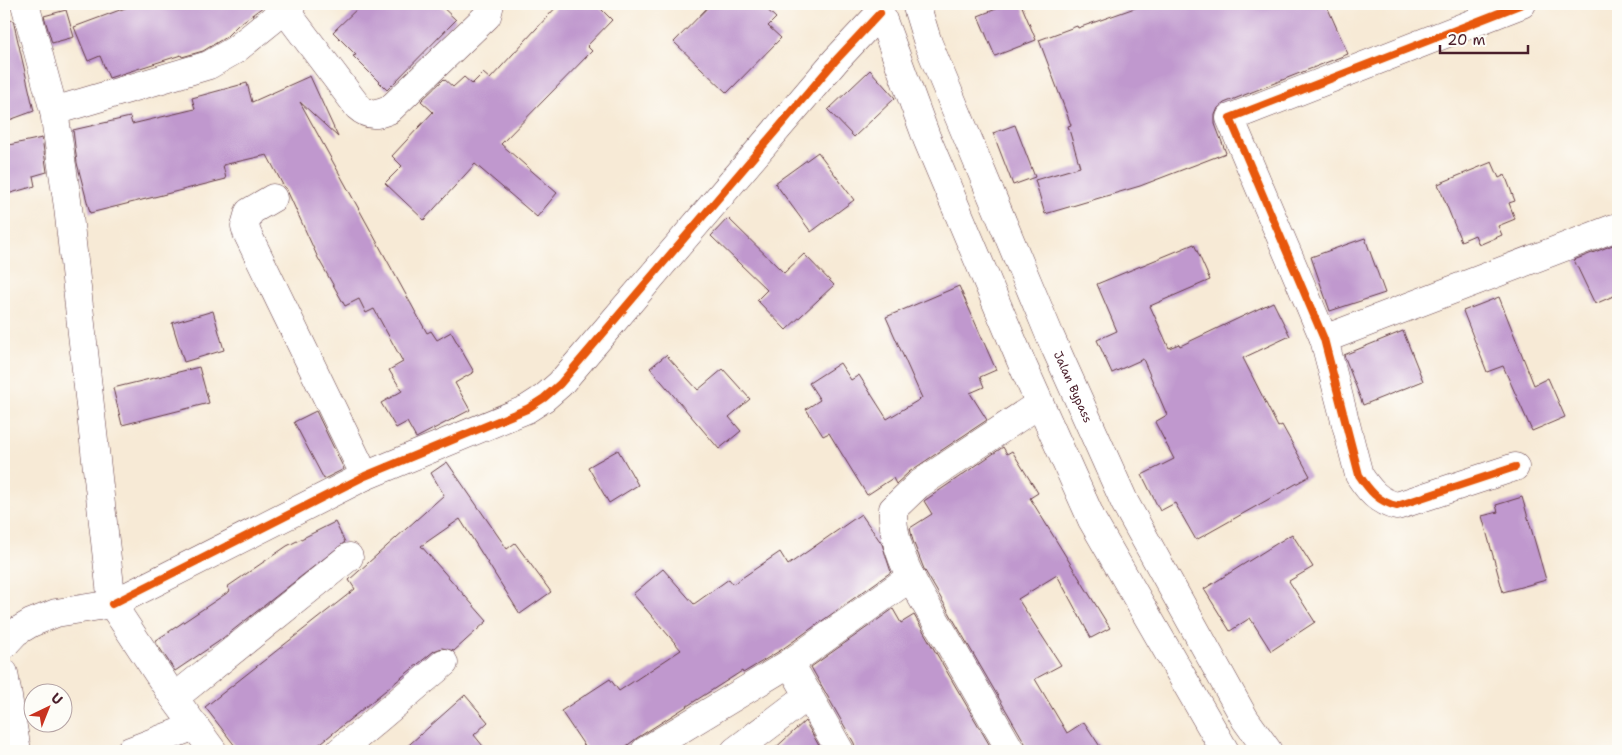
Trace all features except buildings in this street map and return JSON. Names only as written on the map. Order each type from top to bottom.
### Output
[{"type":"main road","points":[[25,4],[54,111],[68,207],[112,604],[174,698],[213,751]]},
{"type":"main road","points":[[54,111],[209,65],[235,50],[288,7],[358,107],[364,112],[376,115],[389,110],[487,16],[490,4]]},
{"type":"main road","name":"Jalan Bypass","points":[[916,4],[928,43],[1042,318],[1125,503],[1245,719],[1268,751]]},
{"type":"main road","points":[[1515,467],[1412,503],[1397,506],[1377,498],[1359,474],[1324,339],[1230,118],[1522,4]]},
{"type":"main road","points":[[878,8],[927,139],[1039,404],[1092,520],[1225,751]]},
{"type":"main road","points":[[4,645],[16,632],[56,613],[112,604],[365,476],[527,409],[544,398],[560,384],[836,60],[878,8]]},
{"type":"main road","points":[[273,198],[249,212],[245,226],[247,233],[365,476]]},
{"type":"main road","points":[[1324,339],[1614,228]]},
{"type":"main road","points":[[1011,751],[911,577],[895,538],[892,524],[893,509],[918,484],[1039,404]]},
{"type":"main road","points":[[1092,520],[1125,503]]},
{"type":"main road","points":[[174,698],[350,557]]},
{"type":"main road","points":[[645,751],[790,662],[911,577]]},
{"type":"main road","points":[[790,662],[840,751]]},
{"type":"main road","points":[[340,751],[444,663]]},
{"type":"main road","points":[[4,673],[17,751]]},
{"type":"main road","points":[[735,751],[810,695]]},
{"type":"main road","points":[[130,751],[195,726]]},
{"type":"cycle path","points":[[1515,467],[1397,506],[1384,502],[1366,486],[1359,475],[1324,339],[1230,118],[1522,4]]},
{"type":"cycle path","points":[[112,604],[365,476],[527,409],[544,398],[560,384],[836,60],[880,13]]}]
